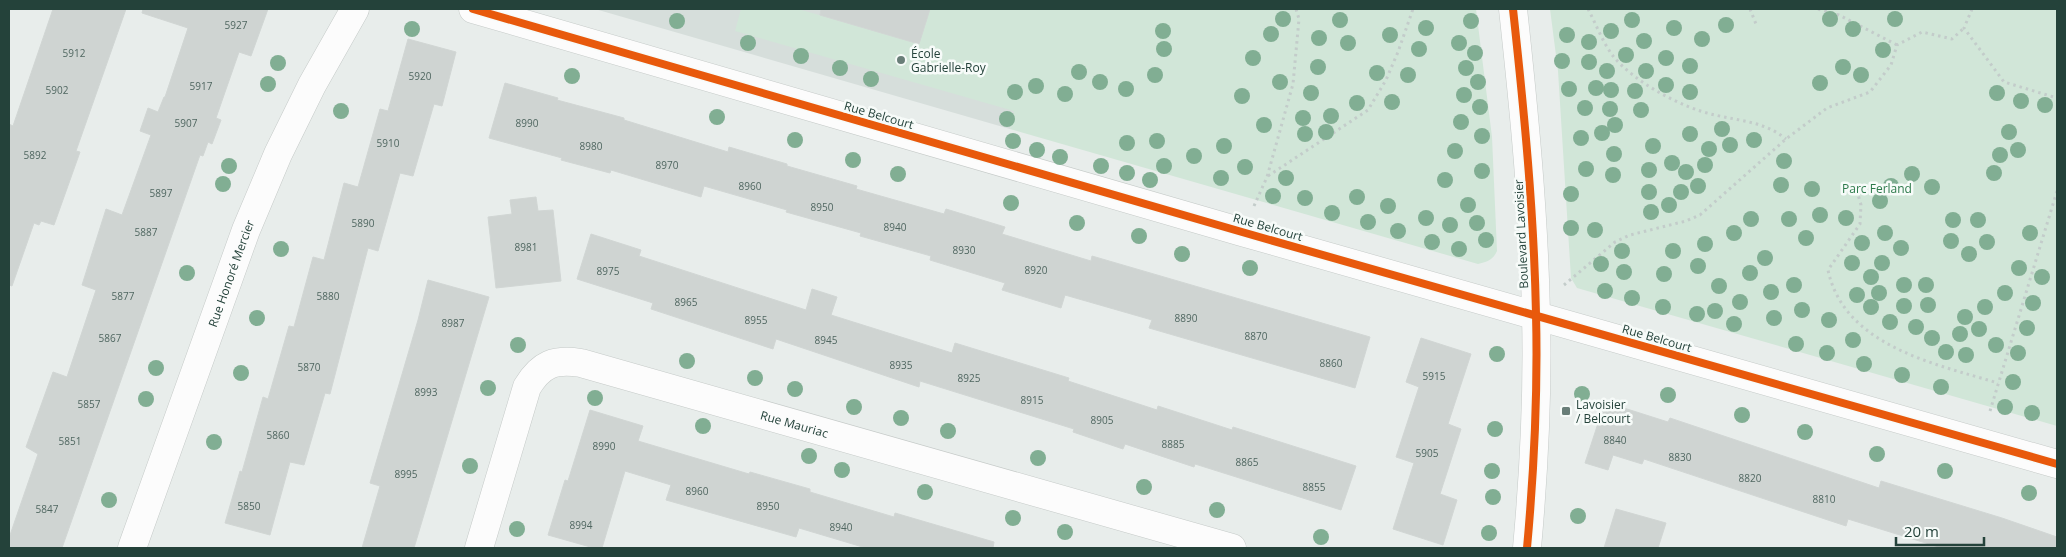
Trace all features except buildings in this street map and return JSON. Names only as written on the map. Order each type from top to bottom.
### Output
[{"type":"street","name":"Rue Honoré Mercier","points":[[135,547],[246,230],[278,154],[312,85],[354,9]]},
{"type":"street","name":"Rue Belcourt","points":[[473,9],[1242,232],[2057,464]]},
{"type":"street","name":"Boulevard Lavoisier","points":[[1513,9],[1526,134],[1536,315],[1532,501],[1527,548]]},
{"type":"street","name":"Rue Mauriac","points":[[479,548],[527,387],[536,373],[548,364],[566,360],[591,365],[1232,548]]},
{"type":"path","points":[[1242,232],[1267,177],[1293,84],[1299,19],[1296,9]]},
{"type":"path","points":[[1267,177],[1368,110],[1386,80],[1413,9]]},
{"type":"path","points":[[1588,9],[1612,55],[1625,70],[1654,89],[1688,106],[1712,115],[1758,123],[1786,139]]},
{"type":"path","points":[[1750,9],[1756,24]]},
{"type":"path","points":[[1818,9],[1838,15],[1897,45]]},
{"type":"path","points":[[1536,315],[1569,280],[1615,242],[1630,235],[1686,221],[1700,215],[1786,139],[1826,108],[1870,92],[1890,65],[1897,45],[1922,32],[1952,39],[1964,28],[1972,9]]},
{"type":"path","points":[[1964,28],[2004,82],[2057,98]]},
{"type":"path","points":[[1855,184],[1861,205],[1860,224],[1828,270],[1830,281],[1843,304],[1856,321],[1890,346],[1918,358],[1998,383]]},
{"type":"path","points":[[1990,411],[2057,191]]},
{"type":"shaded area","name":"École Gabrielle-Roy","points":[[595,9],[1145,9],[1015,111],[1010,129]]},
{"type":"green space","points":[[741,9],[798,9],[919,44],[930,9],[1476,9],[1492,137],[1497,251],[1494,257],[1478,264],[1010,129],[1014,111],[735,31]]},
{"type":"green space","name":"Parc Ferland","points":[[1550,9],[2057,9],[2057,426],[1577,288],[1571,278],[1558,71]]},
{"type":"cycle path","points":[[473,9],[1242,232],[2057,464]]},
{"type":"cycle path","points":[[1513,9],[1528,161],[1536,314],[1535,431],[1527,548]]},
{"type":"place","name":"École Gabrielle-Roy","points":[[901,60]]},
{"type":"place","name":"Lavoisier / Belcourt","points":[[1566,411]]}]
